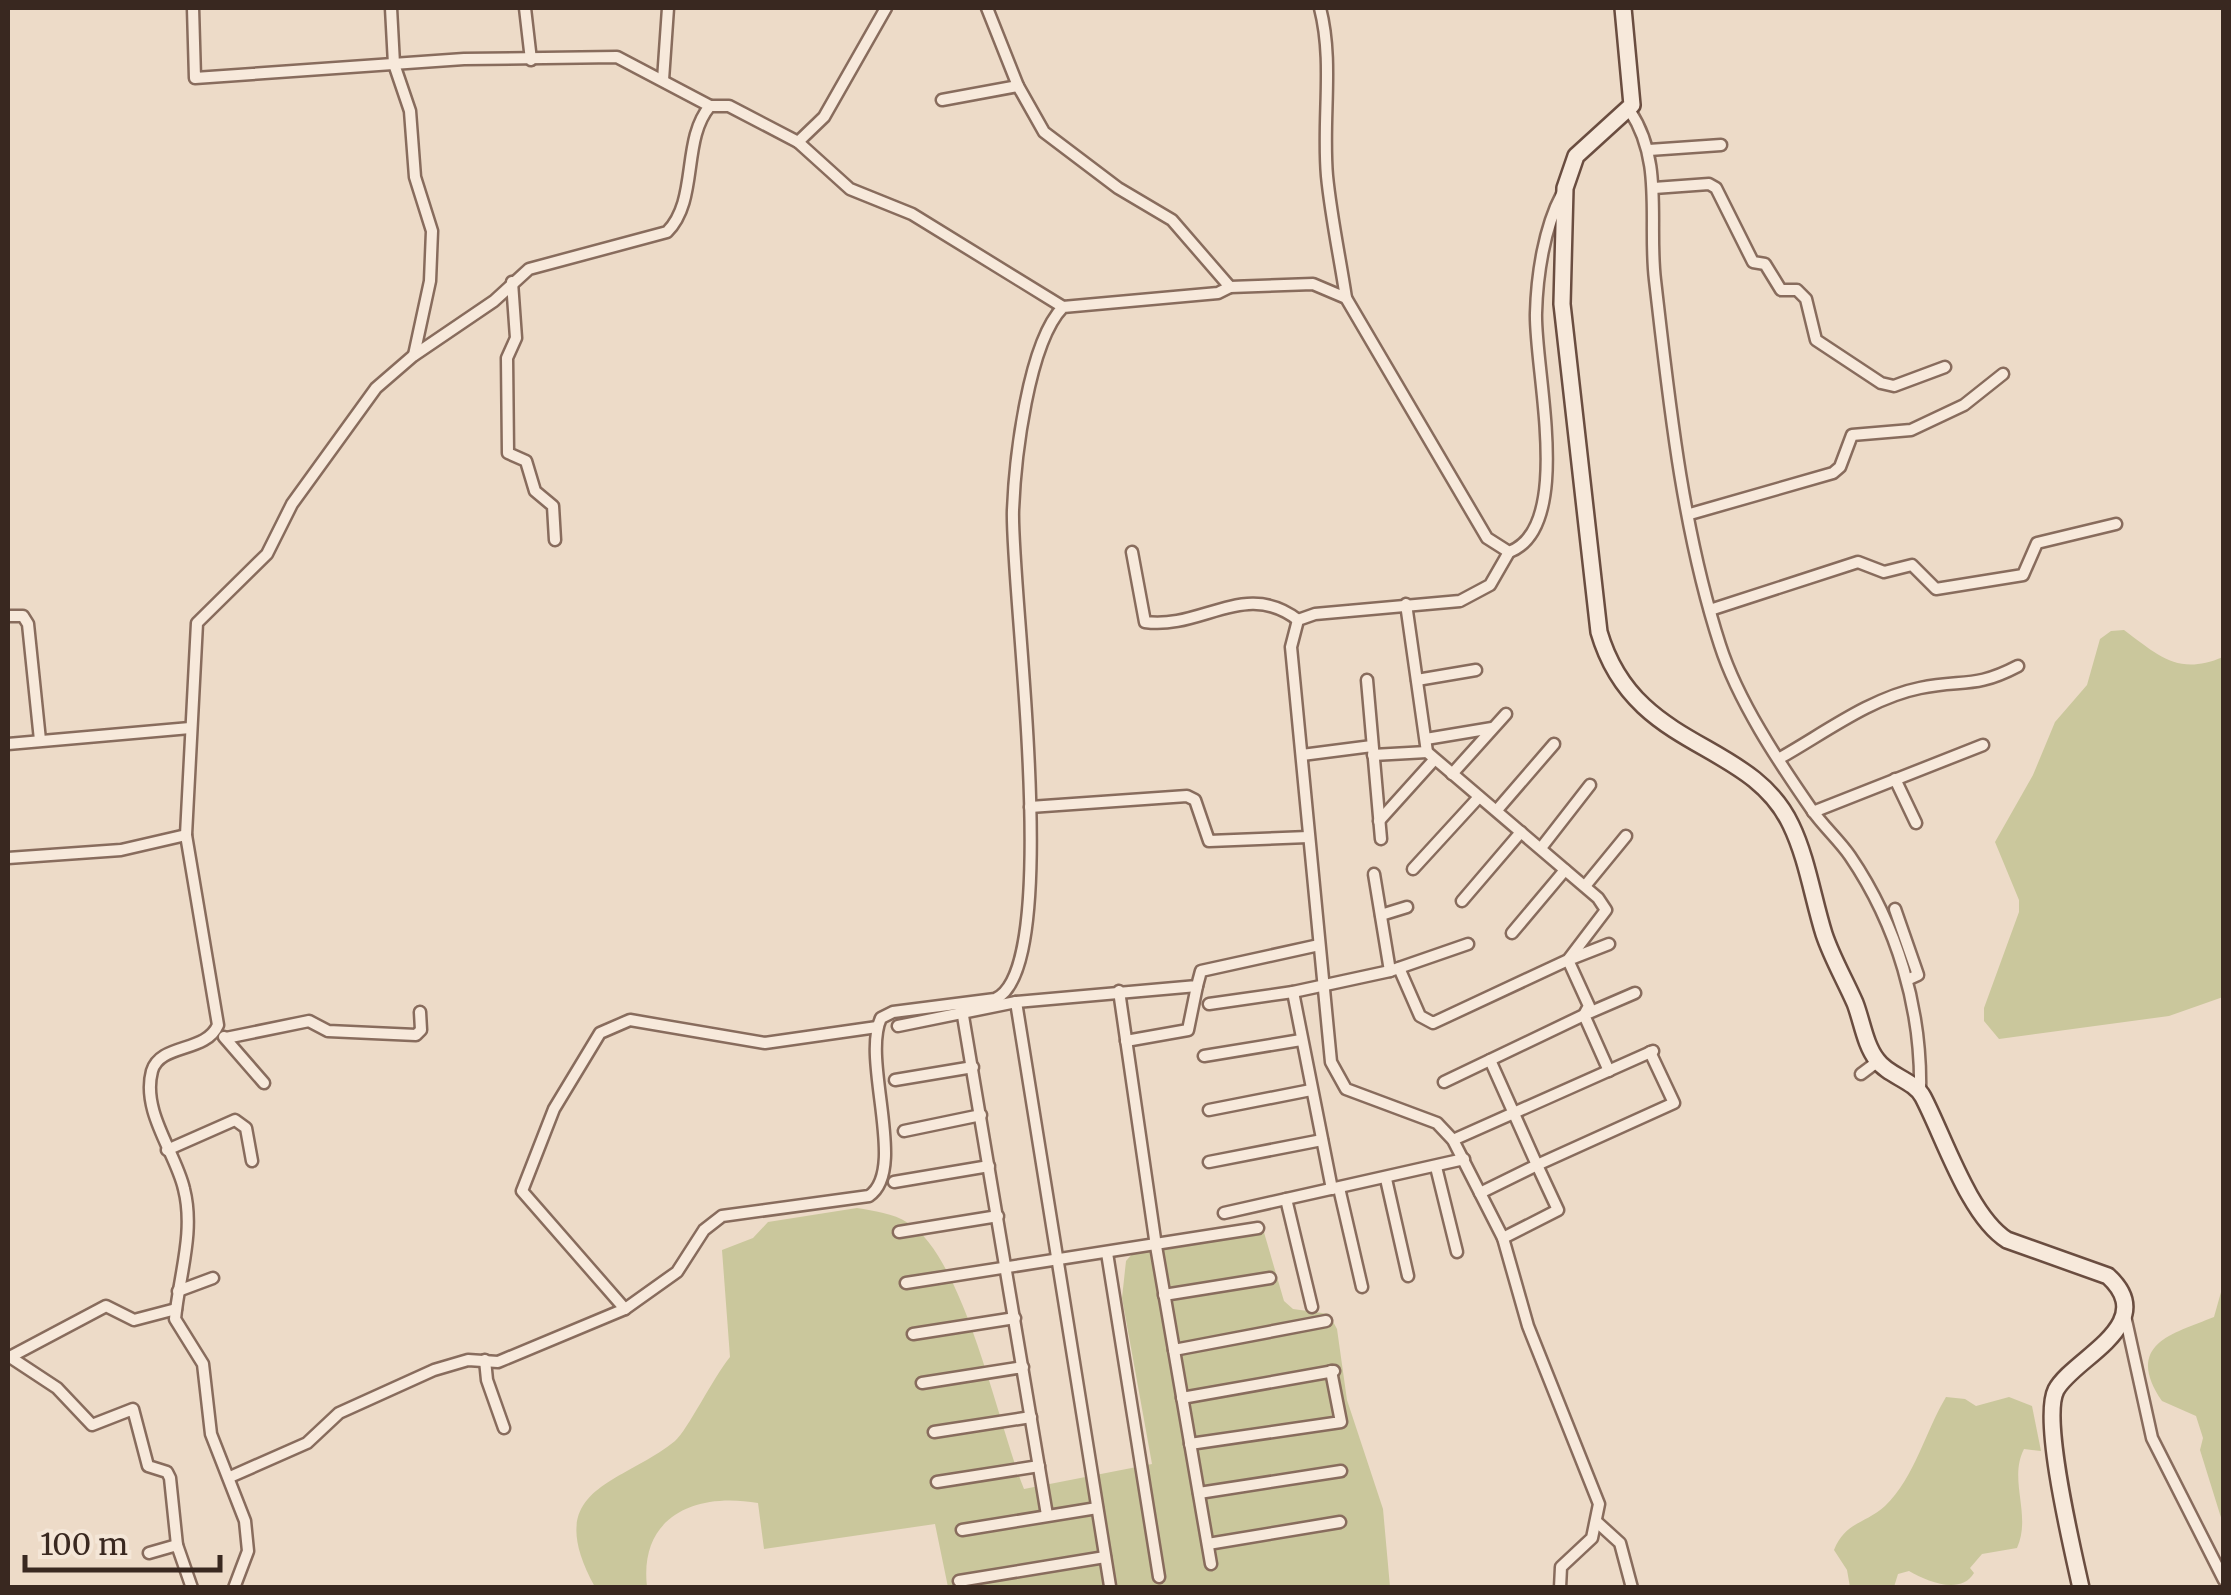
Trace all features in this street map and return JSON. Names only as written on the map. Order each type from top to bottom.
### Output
[{"type":"street","points":[[193,8],[194,78],[394,64],[617,57],[710,106],[729,106],[798,142],[850,189],[912,214],[1062,307],[1218,293],[1230,287],[1313,284],[1346,298]]},
{"type":"street","points":[[391,8],[394,64],[410,111],[415,177],[432,231],[430,281],[414,356]]},
{"type":"street","points":[[524,8],[532,60]]},
{"type":"street","points":[[663,80],[668,8]]},
{"type":"street","points":[[798,142],[824,117],[886,8]]},
{"type":"street","points":[[987,8],[1018,86],[1044,132],[1118,188],[1172,220],[1230,287]]},
{"type":"street","points":[[1320,8],[1328,40],[1324,92],[1328,176],[1346,298],[1487,538],[1509,552]]},
{"type":"street","points":[[1622,8],[1630,111],[1649,150],[1654,188],[1655,282],[1670,412],[1720,648],[1780,758],[1813,812],[1849,855],[1918,975],[1907,980],[1921,1067],[1920,1092],[1961,1176],[1995,1231],[2007,1240],[2108,1276],[2116,1284],[2152,1438],[2224,1580]]},
{"type":"street","points":[[942,100],[1018,86]]},
{"type":"street","points":[[234,1588],[248,1551],[245,1521],[211,1434],[202,1364],[177,1326],[188,1226],[184,1189],[166,1150],[155,1106],[152,1069],[164,1056],[201,1043],[215,1032],[217,1014],[186,835],[197,624],[257,567],[292,504],[372,394],[414,356],[494,302],[529,268],[667,232],[679,219],[700,128],[710,106]]},
{"type":"street","points":[[1298,620],[1351,608],[1460,601],[1490,585],[1509,552],[1533,533],[1543,506],[1547,470],[1536,314],[1544,254],[1576,156],[1630,111]]},
{"type":"street","points":[[1649,150],[1721,145]]},
{"type":"street","points":[[1654,188],[1709,184],[1716,188],[1752,261],[1765,264],[1780,290],[1797,290],[1806,298],[1816,340],[1845,362],[1894,386],[1945,367]]},
{"type":"street","points":[[1565,188],[1562,304],[1590,570],[1606,658],[1633,700],[1659,722],[1755,782],[1779,806],[1792,826],[1826,940],[1877,1062],[1920,1092]]},
{"type":"street","points":[[512,282],[516,338],[507,358],[508,453],[526,461],[535,491],[553,506],[555,540]]},
{"type":"street","points":[[898,1026],[1003,995],[1019,971],[1030,856],[1030,807],[1013,511],[1025,417],[1043,336],[1062,307]]},
{"type":"street","points":[[1690,514],[1833,472],[1840,467],[1852,436],[1910,430],[1964,404],[2003,374]]},
{"type":"street","points":[[1710,610],[1858,562],[1884,572],[1912,565],[1936,589],[2020,575],[2037,543],[2116,524]]},
{"type":"street","points":[[1132,552],[1145,622],[1168,622],[1256,602],[1284,609],[1298,620]]},
{"type":"street","points":[[1406,604],[1430,756]]},
{"type":"street","points":[[8,616],[24,616],[28,624],[40,740]]},
{"type":"street","points":[[1298,620],[1291,647],[1332,1062],[1346,1088],[1421,1115],[1453,1140],[1502,1238],[1528,1326],[1599,1504],[1598,1522],[1584,1549],[1562,1566],[1560,1588]]},
{"type":"street","points":[[1780,758],[1835,724],[1918,688],[1986,683],[2018,666]]},
{"type":"street","points":[[1417,680],[1476,670]]},
{"type":"street","points":[[1367,680],[1381,840]]},
{"type":"street","points":[[1452,774],[1506,714]]},
{"type":"street","points":[[8,744],[190,728]]},
{"type":"street","points":[[1426,739],[1492,728]]},
{"type":"street","points":[[1497,810],[1554,744]]},
{"type":"street","points":[[1813,812],[1983,744]]},
{"type":"street","points":[[1302,755],[1372,751],[1430,756],[1541,848],[1606,910],[1568,960]]},
{"type":"street","points":[[1379,820],[1430,756]]},
{"type":"street","points":[[1895,778],[1916,823]]},
{"type":"street","points":[[1541,848],[1590,786]]},
{"type":"street","points":[[1030,807],[1186,796],[1195,800],[1208,841],[1308,838]]},
{"type":"street","points":[[1413,869],[1479,797]]},
{"type":"street","points":[[1462,901],[1521,832]]},
{"type":"street","points":[[8,858],[121,850],[186,835]]},
{"type":"street","points":[[1584,886],[1626,836]]},
{"type":"street","points":[[1512,934],[1565,870]]},
{"type":"street","points":[[1374,874],[1394,970],[1420,1016],[1433,1022],[1610,944]]},
{"type":"street","points":[[1381,916],[1407,907]]},
{"type":"street","points":[[1895,908],[1904,946]]},
{"type":"street","points":[[1209,1004],[1293,992],[1394,970],[1468,944]]},
{"type":"street","points":[[1126,1041],[1188,1030],[1201,970],[1319,945]]},
{"type":"street","points":[[1568,960],[1588,1006],[1584,1015],[1609,1071]]},
{"type":"street","points":[[230,1477],[307,1444],[339,1412],[450,1363],[516,1355],[625,1310],[677,1272],[704,1230],[722,1216],[876,1192],[884,1166],[877,1027],[880,1018],[893,1012],[1197,986]]},
{"type":"street","points":[[1118,991],[1164,1295],[1212,1564]]},
{"type":"street","points":[[1293,992],[1322,1140],[1362,1287]]},
{"type":"street","points":[[1444,1082],[1635,993]]},
{"type":"street","points":[[1016,1002],[1110,1586]]},
{"type":"street","points":[[963,1008],[1047,1515]]},
{"type":"street","points":[[226,1038],[308,1021],[328,1031],[419,1034],[420,1012]]},
{"type":"street","points":[[625,1310],[522,1191],[554,1109],[600,1033],[630,1020],[766,1044],[877,1027]]},
{"type":"street","points":[[215,1032],[226,1038],[264,1083]]},
{"type":"street","points":[[1204,1056],[1302,1040]]},
{"type":"street","points":[[1453,1140],[1653,1051],[1674,1104],[1480,1193]]},
{"type":"street","points":[[1490,1060],[1558,1210],[1502,1238]]},
{"type":"street","points":[[1861,1074],[1877,1062]]},
{"type":"street","points":[[895,1080],[973,1067]]},
{"type":"street","points":[[1209,1110],[1311,1090]]},
{"type":"street","points":[[904,1130],[981,1115]]},
{"type":"street","points":[[166,1150],[235,1120],[246,1128],[252,1161]]},
{"type":"street","points":[[1208,1162],[1322,1140]]},
{"type":"street","points":[[1224,1212],[1386,1180],[1464,1159]]},
{"type":"street","points":[[894,1182],[989,1166]]},
{"type":"street","points":[[1436,1167],[1457,1252]]},
{"type":"street","points":[[1386,1180],[1408,1276]]},
{"type":"street","points":[[1286,1200],[1312,1307]]},
{"type":"street","points":[[898,1232],[998,1216]]},
{"type":"street","points":[[906,1283],[1258,1228]]},
{"type":"street","points":[[1107,1253],[1160,1577]]},
{"type":"street","points":[[178,1291],[213,1278]]},
{"type":"street","points":[[1164,1295],[1270,1278]]},
{"type":"street","points":[[2081,1588],[2065,1514],[2053,1400],[2064,1379],[2112,1340],[2123,1305]]},
{"type":"street","points":[[176,1309],[134,1320],[106,1306],[9,1357],[57,1388],[92,1425],[133,1409],[148,1466],[167,1472],[170,1478],[178,1545],[192,1588]]},
{"type":"street","points":[[913,1334],[1014,1318]]},
{"type":"street","points":[[1174,1350],[1326,1321]]},
{"type":"street","points":[[486,1360],[487,1380],[504,1428]]},
{"type":"street","points":[[922,1383],[1023,1367]]},
{"type":"street","points":[[1182,1398],[1334,1371],[1342,1422],[1190,1444]]},
{"type":"street","points":[[934,1432],[1031,1416]]},
{"type":"street","points":[[937,1482],[1039,1466]]},
{"type":"street","points":[[1199,1494],[1341,1471]]},
{"type":"street","points":[[962,1530],[1097,1508]]},
{"type":"street","points":[[1208,1544],[1340,1522]]},
{"type":"street","points":[[1598,1522],[1620,1543],[1632,1588]]},
{"type":"street","points":[[149,1553],[178,1545]]},
{"type":"street","points":[[959,1580],[1105,1557]]},
{"type":"shaded area","points":[[2124,630],[2159,655],[2181,664],[2223,657],[2223,997],[2169,1016],[1999,1039],[1984,1021],[1984,1008],[2019,912],[2019,900],[1995,842],[2033,775],[2055,722],[2087,685],[2100,639],[2111,631]]},
{"type":"shaded area","points":[[857,1208],[908,1223],[928,1241],[946,1270],[978,1346],[1024,1489],[1152,1464],[1122,1298],[1126,1261],[1144,1240],[1263,1229],[1284,1301],[1293,1309],[1329,1314],[1337,1329],[1347,1400],[1383,1509],[1390,1587],[948,1587],[935,1524],[764,1549],[758,1503],[735,1501],[693,1506],[662,1527],[652,1543],[647,1563],[647,1587],[595,1587],[580,1554],[576,1528],[581,1509],[593,1493],[675,1441],[730,1357],[722,1250],[753,1238],[768,1222]]},
{"type":"shaded area","points":[[2223,1285],[2223,1524],[2200,1450],[2203,1438],[2196,1416],[2162,1401],[2148,1366],[2158,1344],[2214,1317]]},
{"type":"shaded area","points":[[1946,1397],[1965,1399],[1976,1406],[2009,1397],[2032,1406],[2041,1451],[2024,1449],[2020,1461],[2022,1523],[2017,1548],[1982,1554],[1970,1568],[1974,1573],[1961,1584],[1934,1582],[1909,1571],[1898,1574],[1894,1587],[1850,1587],[1847,1570],[1834,1550],[1844,1534],[1878,1512],[1895,1494]]}]
